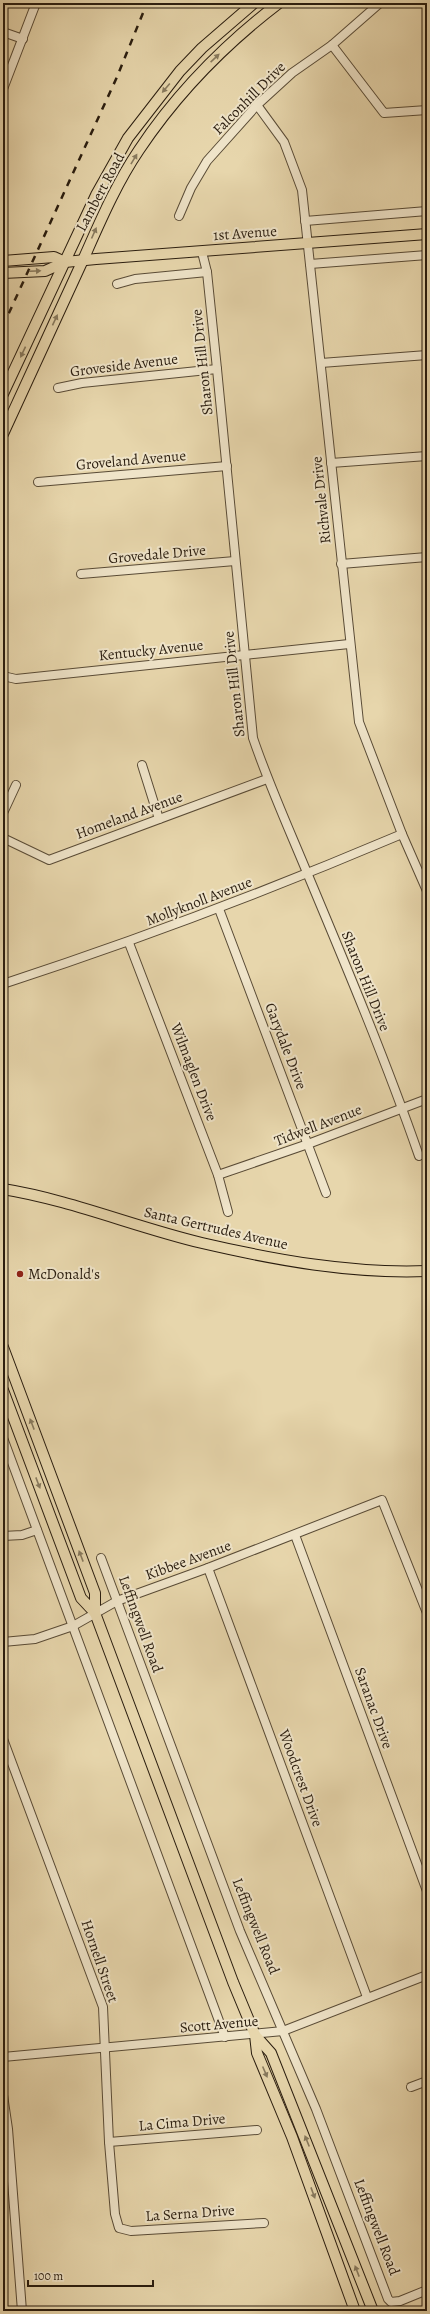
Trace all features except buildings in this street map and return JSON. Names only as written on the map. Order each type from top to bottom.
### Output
[{"type":"main road","name":"Lambert Road","points":[[3,394],[99,189],[139,122],[180,71],[202,48],[254,3]]},
{"type":"main road","name":"Lambert Road","points":[[3,434],[82,261],[121,180],[139,150],[169,108],[214,58],[278,3]]},
{"type":"main road","name":"1st Avenue","points":[[3,273],[45,271],[65,262],[427,234]]},
{"type":"main road","name":"1st Avenue","points":[[3,261],[54,257],[65,262]]},
{"type":"main road","name":"Santa Gertrudes Avenue","points":[[4,1189],[202,1243],[286,1260],[337,1267],[427,1271]]},
{"type":"main road","points":[[3,1347],[95,1593],[95,1613],[233,1982],[255,2035],[257,2054],[292,2137],[355,2311]]},
{"type":"main road","points":[[3,1390],[81,1598],[95,1613]]},
{"type":"main road","points":[[255,2035],[271,2053],[274,2059],[372,2311]]},
{"type":"street","points":[[3,89],[36,3]]},
{"type":"street","name":"Falconhill Drive","points":[[179,216],[190,188],[207,161],[257,105],[292,73],[332,45],[374,5]]},
{"type":"street","points":[[3,32],[22,39]]},
{"type":"street","points":[[332,45],[384,113],[427,110]]},
{"type":"street","name":"Richvale Drive","points":[[257,105],[284,142],[302,190],[342,564],[349,644],[359,722],[402,834],[427,891]]},
{"type":"street","points":[[305,221],[427,211]]},
{"type":"street","name":"Sharon Hill Drive","points":[[202,252],[206,272],[217,368],[253,738],[267,779],[308,874],[402,1107],[418,1156]]},
{"type":"street","points":[[310,264],[427,255]]},
{"type":"street","points":[[117,284],[135,279],[206,272]]},
{"type":"street","points":[[321,363],[427,355]]},
{"type":"street","name":"Groveside Avenue","points":[[58,388],[82,383],[217,368]]},
{"type":"street","points":[[331,463],[427,456]]},
{"type":"street","name":"Groveland Avenue","points":[[38,482],[227,466]]},
{"type":"street","points":[[342,564],[427,557]]},
{"type":"street","name":"Grovedale Drive","points":[[82,574],[235,561]]},
{"type":"street","name":"Kentucky Avenue","points":[[3,676],[16,679],[349,644]]},
{"type":"street","points":[[142,765],[159,819]]},
{"type":"street","name":"Homeland Avenue","points":[[3,838],[49,860],[267,779]]},
{"type":"street","points":[[3,813],[16,785]]},
{"type":"street","name":"Mollyknoll Avenue","points":[[3,984],[129,943],[308,874],[402,834]]},
{"type":"street","name":"Garydale Drive","points":[[219,909],[326,1193]]},
{"type":"street","name":"Wilmaglen Drive","points":[[129,943],[218,1175],[228,1212]]},
{"type":"street","name":"Tidwell Avenue","points":[[218,1175],[308,1144],[402,1107],[427,1099]]},
{"type":"street","points":[[3,1438],[225,2037]]},
{"type":"street","name":"Kibbee Avenue","points":[[3,1642],[35,1639],[73,1626],[117,1601],[295,1535],[382,1500],[427,1613]]},
{"type":"street","points":[[3,1536],[22,1534],[37,1530]]},
{"type":"street","name":"Saranac Drive","points":[[295,1535],[427,1891]]},
{"type":"street","name":"Leffingwell Road","points":[[101,1558],[240,1931],[316,2109],[388,2299],[391,2302],[400,2301],[427,2290]]},
{"type":"street","name":"Woodcrest Drive","points":[[208,1568],[367,1998]]},
{"type":"street","name":"Hornell Street","points":[[3,1739],[103,2006],[109,2142],[115,2214],[119,2228]]},
{"type":"street","name":"Scott Avenue","points":[[3,2057],[255,2035],[283,2031],[427,1975]]},
{"type":"street","points":[[411,2087],[427,2081]]},
{"type":"street","points":[[3,2095],[8,2129],[22,2311]]},
{"type":"street","name":"La Cima Drive","points":[[109,2142],[257,2130]]},
{"type":"street","name":"La Serna Drive","points":[[119,2228],[131,2231],[264,2223]]},
{"type":"railway","points":[[3,326],[117,77],[147,3]]},
{"type":"place","name":"McDonald's","points":[[20,1274]]}]
